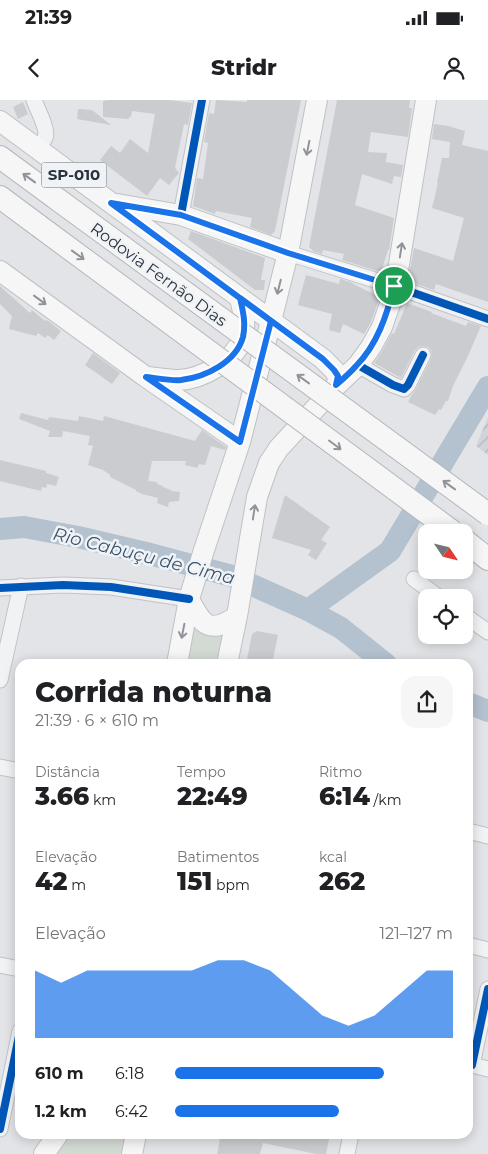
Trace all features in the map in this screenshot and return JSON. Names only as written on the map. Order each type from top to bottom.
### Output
[{"type":"highway","name":"Rodovia Fernão Dias","points":[[0,158],[488,514]]},
{"type":"highway","name":"Rodovia Fernão Dias","points":[[0,196],[442,524]]},
{"type":"highway","points":[[0,208],[33,222]]},
{"type":"main road","points":[[178,659],[190,595],[240,442],[288,253],[317,100]]},
{"type":"main road","points":[[228,659],[257,497],[270,463],[279,448],[336,385],[358,365],[382,327],[391,302],[426,100]]},
{"type":"main road","name":"SP-010","points":[[0,121],[323,359],[338,376],[336,385]]},
{"type":"main road","points":[[111,203],[181,215],[288,253]]},
{"type":"main road","points":[[0,272],[240,442]]},
{"type":"main road","points":[[146,377],[180,380],[211,371],[222,364],[235,352],[243,337],[245,317],[240,298]]},
{"type":"main road","points":[[190,595],[198,617],[206,624],[212,626],[219,626],[228,622],[238,611]]},
{"type":"main road","points":[[44,1154],[54,1139]]},
{"type":"main road","points":[[132,1154],[135,1139]]},
{"type":"street","points":[[34,100],[46,128],[43,140],[36,147]]},
{"type":"street","points":[[181,215],[202,100]]},
{"type":"street","points":[[288,253],[394,286],[488,319]]},
{"type":"street","points":[[358,365],[393,385],[404,389],[408,385],[423,355]]},
{"type":"street","points":[[414,579],[428,589]]},
{"type":"street","points":[[0,588],[63,585],[111,587],[190,595]]},
{"type":"street","points":[[0,680],[21,586]]},
{"type":"street","points":[[473,621],[488,632]]},
{"type":"street","points":[[0,767],[15,771]]},
{"type":"street","points":[[473,833],[488,836]]},
{"type":"street","points":[[473,946],[488,950]]},
{"type":"street","points":[[0,966],[15,968]]},
{"type":"street","points":[[473,1052],[488,988]]},
{"type":"street","points":[[0,1129],[15,1056]]},
{"type":"street","points":[[473,1066],[488,1069]]},
{"type":"street","points":[[347,1154],[350,1139]]},
{"type":"shaded area","points":[[488,417],[488,455],[476,446]]},
{"type":"shaded area","points":[[191,619],[228,630],[223,659],[184,659]]},
{"type":"shaded area","points":[[58,1139],[130,1139],[127,1154],[48,1154]]},
{"type":"building","points":[[169,100],[192,103],[188,125],[184,124],[175,168],[179,173],[169,185],[160,178],[147,196],[100,160],[111,146],[120,153],[130,139],[148,153],[155,114],[132,111],[129,119],[103,117],[103,101]]},
{"type":"building","points":[[216,100],[247,102],[247,100],[301,100],[275,231],[271,235],[250,227],[252,218],[216,211],[215,214],[193,206],[197,178],[203,179],[208,143],[204,142],[209,113],[214,114]]},
{"type":"building","points":[[337,100],[410,100],[409,108],[412,108],[408,137],[371,132],[368,152],[387,153],[386,162],[403,165],[401,177],[394,176],[392,184],[362,174],[355,205],[394,218],[389,250],[381,272],[342,260],[344,254],[323,250],[322,254],[313,251],[309,247]]},
{"type":"building","points":[[23,102],[28,114],[18,119],[13,107]]},
{"type":"building","points":[[78,109],[92,110],[111,125],[77,119]]},
{"type":"building","points":[[434,124],[465,131],[462,145],[488,151],[488,302],[436,284],[434,290],[416,284],[409,274],[414,248],[453,261],[464,218],[432,208],[442,158],[449,158],[450,142],[432,139]]},
{"type":"building","points":[[191,231],[265,258],[261,280],[265,280],[264,290],[255,290],[188,239]]},
{"type":"building","points":[[306,275],[339,284],[340,279],[353,283],[380,297],[371,322],[364,334],[343,324],[340,333],[329,330],[332,314],[298,305]]},
{"type":"building","points":[[0,286],[30,313],[32,310],[61,331],[54,340],[48,335],[45,338],[38,333],[36,336],[9,329],[12,316],[0,304]]},
{"type":"building","points":[[407,303],[466,326],[468,322],[481,326],[448,401],[435,415],[408,402],[431,359],[431,350],[428,347],[422,346],[415,350],[401,378],[374,363],[392,333],[394,334]]},
{"type":"building","points":[[93,353],[120,373],[112,384],[85,365]]},
{"type":"building","points":[[21,413],[48,420],[49,417],[78,421],[79,416],[103,421],[104,416],[195,441],[202,430],[226,447],[225,450],[211,446],[205,465],[199,464],[197,468],[185,465],[186,461],[152,461],[148,481],[157,482],[157,484],[171,491],[180,492],[179,501],[169,502],[168,507],[157,503],[158,498],[142,494],[110,477],[103,470],[88,465],[93,446],[88,445],[90,436],[63,431],[62,437],[48,437],[50,431],[19,419]]},
{"type":"building","points":[[0,460],[46,471],[46,473],[59,477],[56,486],[47,484],[46,488],[42,487],[41,491],[0,481]]},
{"type":"building","points":[[285,495],[330,527],[321,540],[327,543],[316,560],[308,555],[311,550],[272,538]]},
{"type":"building","points":[[257,631],[278,635],[273,659],[247,659],[252,634]]},
{"type":"building","points":[[220,1139],[329,1139],[326,1154],[316,1154],[263,1143],[260,1154],[217,1154]]},
{"type":"waterway","points":[[308,610],[390,551],[488,387]]},
{"type":"waterway","name":"Rio Cabuçu de Cima","points":[[0,529],[24,527],[78,537],[232,576],[308,610],[341,628],[380,659]]},
{"type":"waterway","name":"Rio Cabuçu de Cima","points":[[473,705],[488,711]]},
{"type":"cycle path","points":[[181,215],[202,100]]},
{"type":"cycle path","points":[[288,253],[394,286],[488,319]]},
{"type":"cycle path","points":[[358,365],[393,385],[404,389],[408,385],[423,355]]},
{"type":"cycle path","points":[[0,588],[63,585],[111,587],[189,599]]},
{"type":"cycle path","points":[[473,1060],[488,989]]},
{"type":"cycle path","points":[[0,1129],[15,1056]]},
{"type":"route","points":[[394,286],[288,253],[181,215],[111,203],[271,321],[240,442],[146,377],[180,380],[211,371],[222,364],[235,352],[243,337],[245,317],[240,298],[323,359],[338,376],[336,385],[358,365],[371,347],[382,327],[391,302],[394,286]]}]
